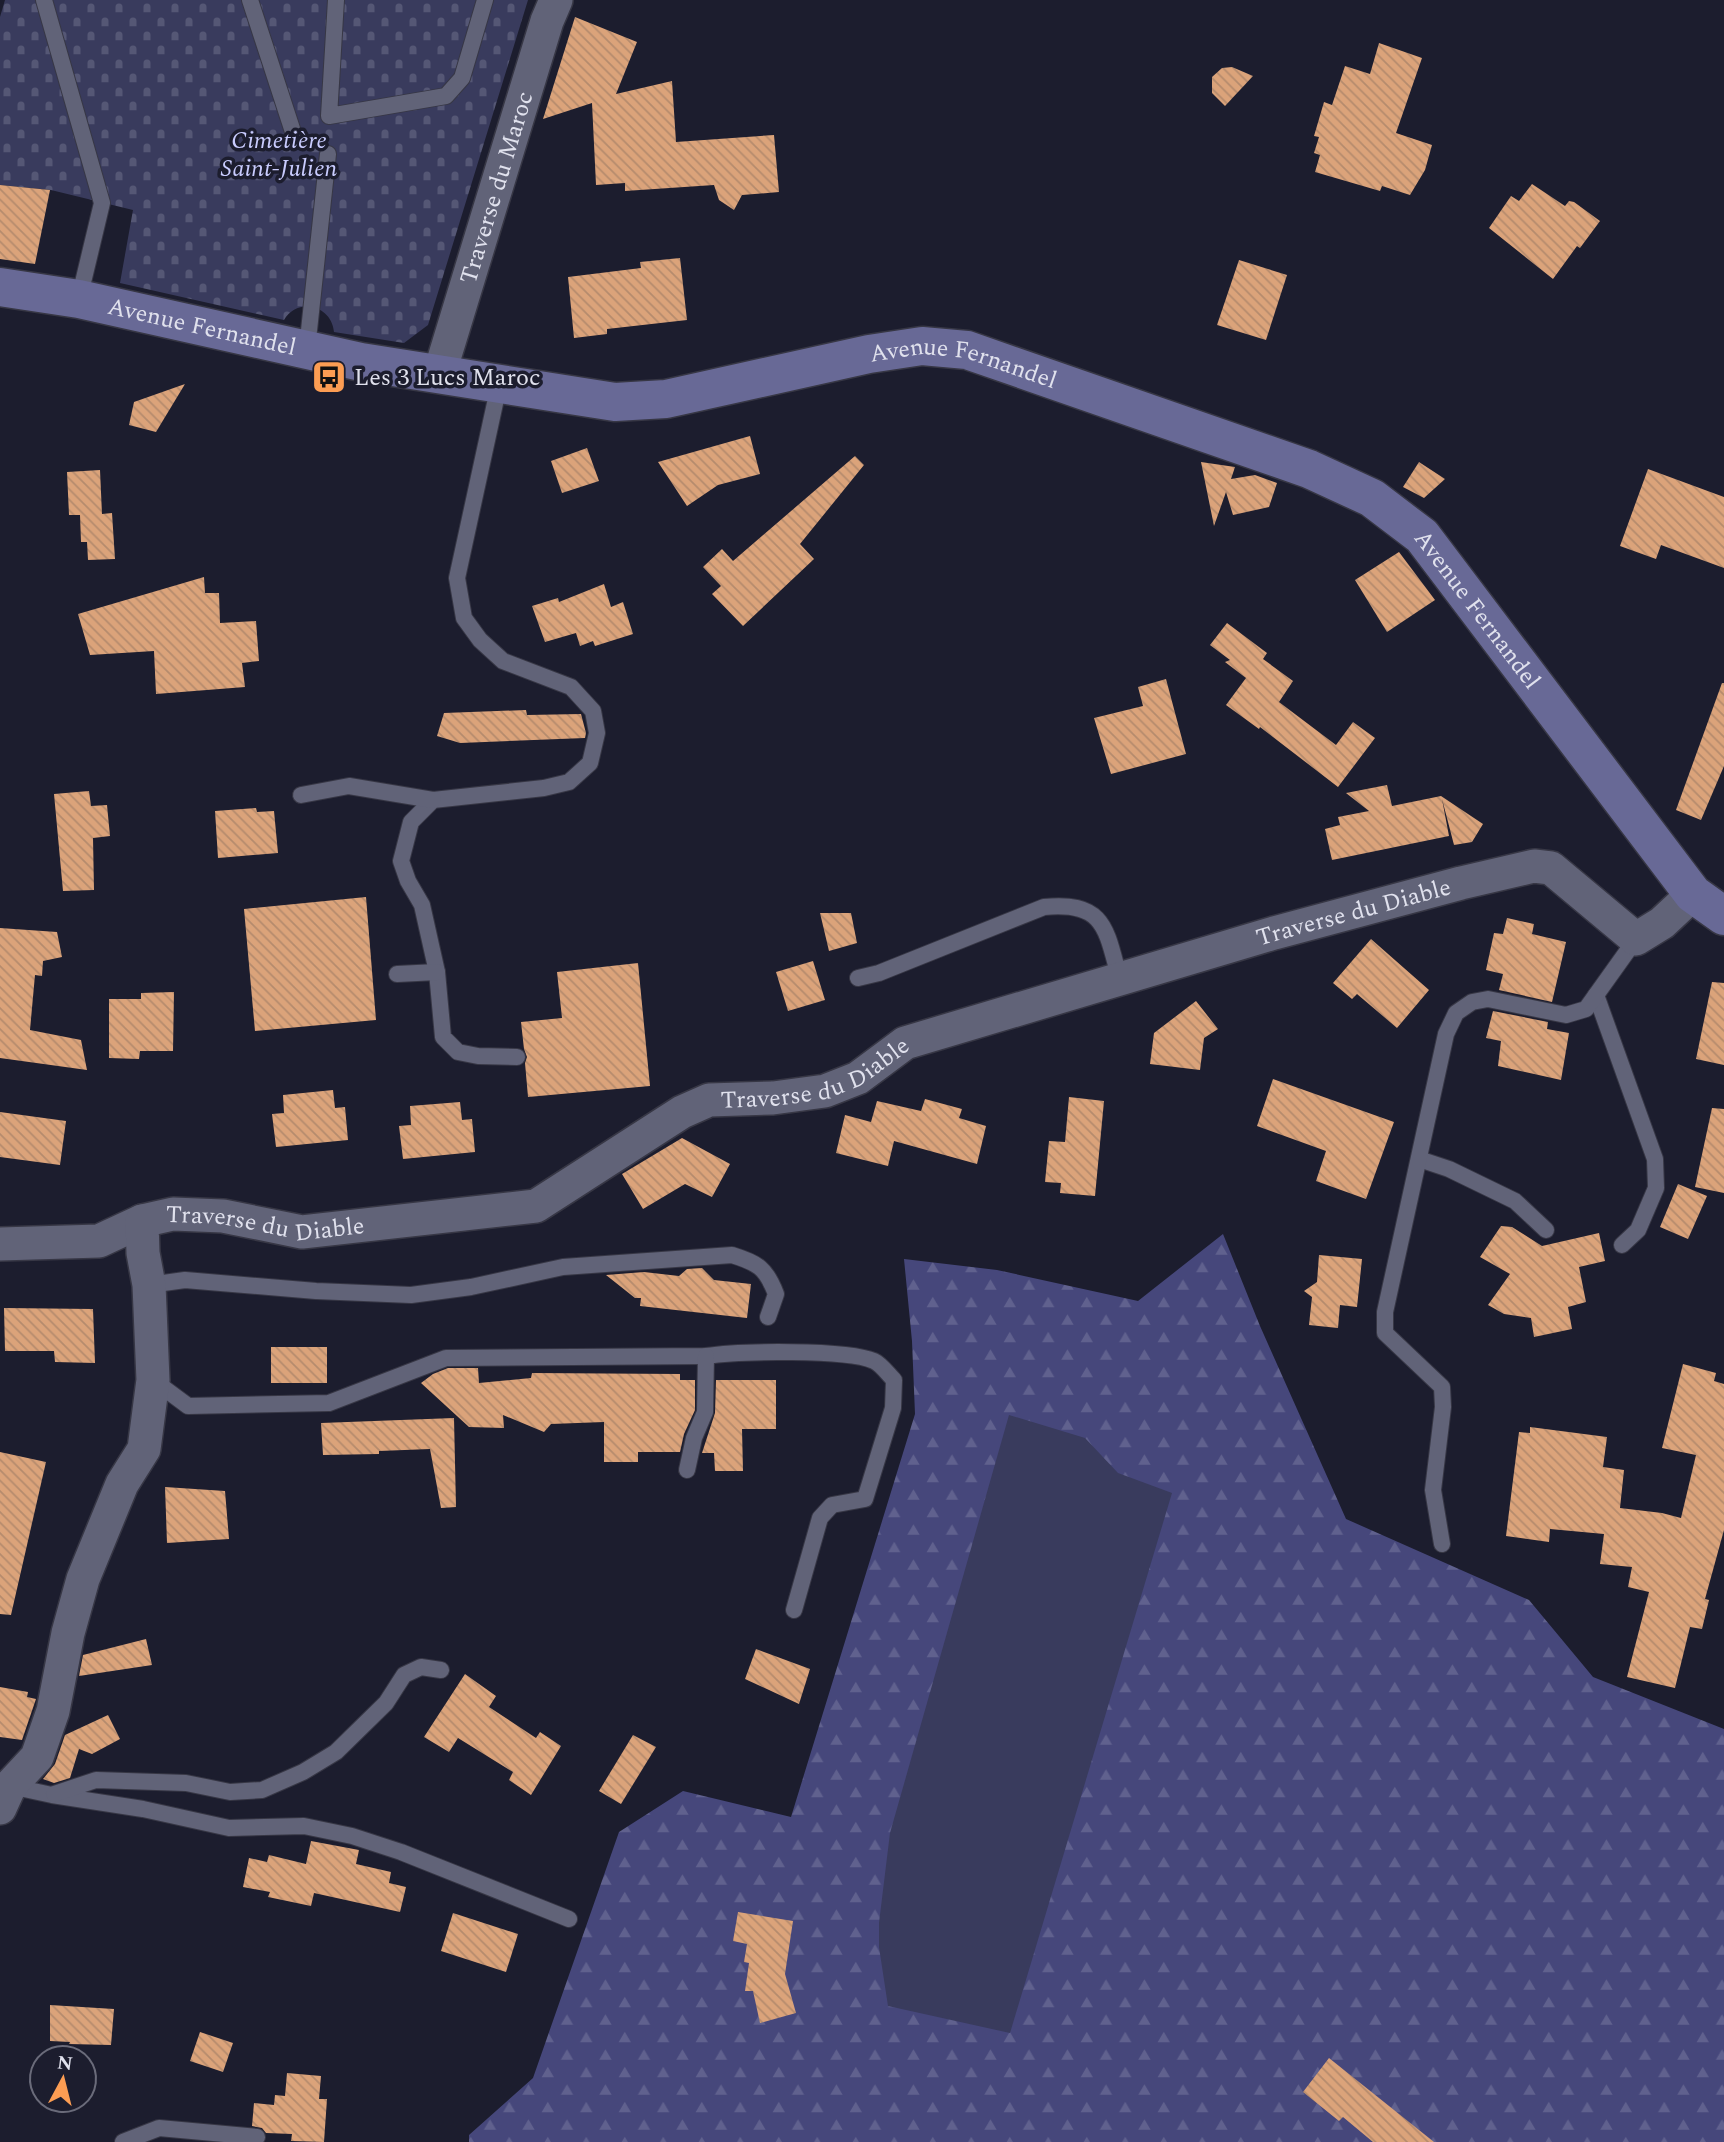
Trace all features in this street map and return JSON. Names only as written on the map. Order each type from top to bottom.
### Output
[{"type":"main road","name":"Avenue Fernandel","points":[[0,287],[79,299],[361,362],[615,402],[666,399],[869,354],[922,346],[967,350],[1309,468],[1372,498],[1422,536],[1693,894],[1724,916]]},
{"type":"street","name":"Traverse du Maroc","points":[[439,375],[547,21],[556,0]]},
{"type":"street","name":"Traverse du Diable","points":[[5,1797],[37,1757],[53,1712],[68,1633],[82,1579],[122,1484],[144,1449],[153,1380],[149,1285],[143,1252],[142,1221],[173,1214],[223,1216],[302,1232],[536,1206],[682,1112],[709,1100],[774,1098],[825,1091],[858,1078],[905,1043],[1275,933],[1534,866],[1551,868],[1636,939]]},
{"type":"street","points":[[1636,939],[1662,923],[1693,894]]},
{"type":"street","points":[[0,1244],[99,1241],[142,1221]]},
{"type":"lane","points":[[44,0],[102,203],[79,299]]},
{"type":"lane","points":[[250,0],[295,138]]},
{"type":"lane","points":[[335,0],[329,116],[446,96],[462,78],[485,0]]},
{"type":"lane","points":[[307,349],[328,154]]},
{"type":"lane","points":[[301,794],[349,786],[433,800],[544,788],[569,782],[590,763],[597,733],[593,711],[570,687],[503,662],[480,640],[464,618],[457,578],[499,385]]},
{"type":"lane","points":[[433,800],[411,822],[401,861],[408,881],[422,905],[437,972],[443,1037],[458,1052],[478,1056],[517,1057]]},
{"type":"lane","points":[[858,978],[879,974],[1044,907],[1063,905],[1081,907],[1094,914],[1107,933],[1120,980]]},
{"type":"lane","points":[[1442,1544],[1433,1490],[1443,1406],[1442,1387],[1385,1333],[1385,1312],[1446,1034],[1456,1013],[1472,1002],[1488,999],[1566,1014],[1586,1009],[1636,939]]},
{"type":"lane","points":[[397,974],[437,972]]},
{"type":"lane","points":[[1596,995],[1655,1159],[1656,1188],[1638,1230],[1622,1245]]},
{"type":"lane","points":[[1419,1159],[1449,1169],[1515,1201],[1546,1230]]},
{"type":"lane","points":[[149,1285],[185,1280],[316,1291],[411,1295],[471,1287],[563,1267],[732,1255],[751,1261],[768,1274],[776,1294],[768,1317]]},
{"type":"lane","points":[[153,1380],[188,1406],[329,1404],[446,1358],[706,1356],[731,1352],[851,1355],[876,1362],[894,1380],[893,1408],[864,1499],[832,1505],[820,1518],[794,1610]]},
{"type":"lane","points":[[687,1470],[694,1438],[705,1412],[706,1356]]},
{"type":"lane","points":[[52,1795],[96,1780],[186,1783],[230,1792],[262,1790],[303,1772],[336,1752],[386,1703],[404,1675],[421,1667],[441,1670]]},
{"type":"lane","points":[[5,1797],[52,1795],[142,1809],[229,1828],[304,1826],[352,1836],[401,1852],[569,1919]]},
{"type":"lane","points":[[123,2142],[159,2128],[257,2137]]},
{"type":"green space","name":"Cimetière Saint-Julien","points":[[5,0],[528,0],[428,325],[404,343],[334,332],[327,316],[313,307],[297,308],[284,320],[120,283],[133,210],[51,190],[0,185],[0,17]]},
{"type":"green space","points":[[1223,1234],[1260,1326],[1346,1519],[1529,1600],[1593,1677],[1724,1729],[1724,2142],[469,2142],[469,2135],[533,2078],[619,1832],[683,1791],[791,1817],[915,1414],[912,1341],[904,1259],[997,1270],[1138,1301]]},
{"type":"green space","points":[[1009,1415],[1085,1438],[1118,1473],[1172,1493],[1010,2033],[888,2006],[879,1947],[879,1923],[890,1833]]},
{"type":"building","points":[[575,17],[637,42],[616,94],[672,81],[676,142],[774,135],[779,192],[742,195],[734,210],[719,200],[714,185],[625,191],[625,183],[596,185],[592,103],[543,119]]},
{"type":"building","points":[[1379,43],[1422,58],[1396,133],[1432,145],[1425,170],[1410,195],[1382,186],[1380,191],[1315,172],[1320,155],[1314,153],[1319,137],[1314,136],[1324,102],[1332,105],[1345,66],[1370,74]]},
{"type":"building","points":[[1232,67],[1253,76],[1225,106],[1212,93],[1212,77],[1222,68]]},
{"type":"building","points":[[1532,184],[1565,206],[1569,201],[1574,202],[1600,221],[1580,248],[1577,246],[1553,279],[1489,228],[1511,196],[1519,201]]},
{"type":"building","points":[[0,185],[50,190],[35,264],[0,259]]},
{"type":"building","points":[[680,258],[687,320],[607,329],[607,334],[574,338],[568,277],[641,268],[640,262]]},
{"type":"building","points":[[1239,260],[1287,275],[1266,340],[1217,325]]},
{"type":"building","points":[[185,384],[156,432],[129,425],[134,402]]},
{"type":"building","points":[[750,436],[760,474],[718,485],[687,506],[658,462]]},
{"type":"building","points":[[587,448],[599,481],[562,493],[551,461]]},
{"type":"building","points":[[855,456],[864,465],[800,544],[814,559],[743,626],[712,594],[721,586],[703,567],[722,549],[733,561]]},
{"type":"building","points":[[1201,462],[1235,467],[1231,479],[1255,475],[1277,483],[1269,507],[1233,515],[1226,492],[1214,526]]},
{"type":"building","points":[[1419,462],[1445,479],[1424,498],[1403,487]]},
{"type":"building","points":[[1648,469],[1724,497],[1724,568],[1661,545],[1656,559],[1620,546]]},
{"type":"building","points":[[100,470],[102,514],[112,513],[115,559],[88,560],[87,542],[81,542],[80,515],[69,515],[67,472]]},
{"type":"building","points":[[1399,552],[1435,600],[1387,632],[1355,580]]},
{"type":"building","points":[[204,577],[205,593],[219,593],[220,623],[256,621],[259,661],[242,663],[245,687],[156,694],[154,651],[90,655],[78,614]]},
{"type":"building","points":[[604,584],[611,607],[623,602],[633,634],[595,646],[593,641],[580,646],[576,633],[545,642],[532,606],[558,598],[559,602]]},
{"type":"building","points":[[1227,623],[1267,653],[1263,659],[1293,681],[1279,702],[1336,745],[1353,722],[1375,738],[1338,787],[1260,727],[1259,729],[1226,705],[1246,678],[1225,662],[1230,660],[1210,645]]},
{"type":"building","points":[[1166,679],[1186,754],[1111,774],[1094,718],[1143,706],[1138,687]]},
{"type":"building","points":[[1722,683],[1724,766],[1701,820],[1676,810]]},
{"type":"building","points":[[526,710],[527,715],[581,714],[585,738],[460,743],[437,736],[444,713]]},
{"type":"building","points":[[1387,785],[1392,806],[1441,796],[1483,824],[1472,842],[1454,845],[1442,799],[1449,836],[1332,860],[1325,829],[1340,825],[1338,817],[1369,811],[1346,793]]},
{"type":"building","points":[[89,791],[91,806],[107,805],[110,836],[93,838],[94,890],[63,891],[54,794]]},
{"type":"building","points":[[256,808],[257,812],[274,811],[278,853],[218,858],[215,811]]},
{"type":"building","points":[[366,897],[376,1020],[255,1031],[244,909]]},
{"type":"building","points":[[820,913],[851,913],[857,943],[829,951]]},
{"type":"building","points":[[1507,918],[1534,924],[1532,934],[1566,942],[1552,1002],[1499,990],[1503,974],[1486,970],[1494,933],[1503,934]]},
{"type":"building","points":[[0,928],[57,932],[62,957],[43,961],[42,976],[35,975],[30,1030],[81,1040],[87,1070],[0,1058]]},
{"type":"building","points":[[1371,939],[1429,990],[1397,1028],[1357,994],[1352,999],[1333,983]]},
{"type":"building","points":[[813,961],[825,1000],[788,1011],[776,972]]},
{"type":"building","points":[[638,963],[650,1086],[528,1097],[525,1063],[527,1057],[521,1022],[562,1018],[557,972]]},
{"type":"building","points":[[1712,982],[1724,983],[1724,1065],[1696,1059]]},
{"type":"building","points":[[174,992],[173,1051],[140,1051],[139,1059],[109,1058],[109,999],[141,999],[141,993]]},
{"type":"building","points":[[1196,1001],[1218,1029],[1204,1038],[1200,1070],[1150,1064],[1154,1033]]},
{"type":"building","points":[[1493,1011],[1548,1022],[1547,1029],[1569,1033],[1561,1080],[1498,1066],[1501,1041],[1486,1038]]},
{"type":"building","points":[[1273,1079],[1394,1122],[1366,1199],[1316,1181],[1326,1151],[1257,1126]]},
{"type":"building","points":[[333,1090],[335,1108],[345,1107],[348,1140],[276,1147],[272,1114],[284,1113],[283,1095]]},
{"type":"building","points":[[1069,1097],[1104,1101],[1095,1196],[1060,1193],[1061,1183],[1045,1182],[1049,1141],[1065,1142]]},
{"type":"building","points":[[925,1099],[962,1109],[959,1118],[986,1126],[977,1164],[894,1141],[888,1166],[836,1153],[845,1115],[871,1122],[877,1101],[921,1111]]},
{"type":"building","points":[[460,1102],[462,1120],[472,1119],[475,1152],[403,1159],[399,1126],[411,1125],[410,1106]]},
{"type":"building","points":[[1712,1108],[1724,1109],[1724,1193],[1695,1187]]},
{"type":"building","points":[[0,1112],[66,1121],[60,1165],[0,1157]]},
{"type":"building","points":[[682,1138],[730,1164],[712,1197],[685,1184],[643,1209],[622,1174]]},
{"type":"building","points":[[1678,1184],[1707,1196],[1688,1239],[1660,1227]]},
{"type":"building","points":[[1501,1226],[1512,1227],[1542,1246],[1599,1233],[1605,1261],[1579,1267],[1586,1302],[1568,1307],[1572,1329],[1534,1337],[1531,1318],[1504,1314],[1488,1305],[1510,1274],[1480,1257]]},
{"type":"building","points":[[1319,1255],[1362,1259],[1357,1307],[1340,1305],[1338,1328],[1309,1325],[1312,1297],[1304,1291],[1317,1282]]},
{"type":"building","points":[[702,1268],[714,1280],[751,1284],[747,1318],[640,1306],[641,1298],[635,1298],[606,1275],[644,1272],[679,1276],[687,1269]]},
{"type":"building","points":[[4,1308],[93,1309],[95,1363],[55,1362],[54,1351],[5,1351]]},
{"type":"building","points":[[271,1347],[327,1347],[327,1383],[271,1383]]},
{"type":"building","points":[[1683,1364],[1716,1373],[1714,1381],[1724,1384],[1724,1530],[1705,1599],[1709,1600],[1702,1629],[1690,1627],[1675,1688],[1627,1677],[1649,1592],[1628,1587],[1632,1567],[1600,1564],[1604,1534],[1550,1529],[1549,1542],[1506,1536],[1519,1432],[1530,1433],[1530,1427],[1607,1437],[1603,1467],[1624,1470],[1620,1508],[1681,1518],[1696,1455],[1662,1448]]},
{"type":"building","points":[[448,1368],[478,1368],[479,1383],[531,1378],[532,1373],[680,1374],[680,1380],[695,1380],[695,1410],[684,1434],[680,1452],[638,1452],[638,1462],[604,1462],[604,1422],[551,1424],[544,1432],[503,1415],[504,1428],[469,1427],[421,1383]]},
{"type":"building","points":[[716,1380],[776,1380],[776,1429],[742,1429],[743,1471],[715,1471],[714,1453],[702,1453],[715,1413]]},
{"type":"building","points":[[454,1418],[456,1507],[441,1508],[430,1449],[379,1451],[379,1454],[323,1455],[321,1423]]},
{"type":"building","points":[[0,1452],[46,1462],[11,1615],[0,1614]]},
{"type":"building","points":[[165,1487],[225,1491],[229,1539],[167,1543]]},
{"type":"building","points":[[146,1639],[152,1665],[79,1676],[83,1655]]},
{"type":"building","points":[[756,1649],[810,1669],[799,1704],[745,1679]]},
{"type":"building","points":[[465,1674],[496,1696],[489,1707],[536,1738],[540,1732],[561,1746],[531,1795],[509,1780],[513,1772],[458,1738],[449,1752],[424,1737]]},
{"type":"building","points":[[0,1687],[28,1692],[27,1697],[36,1699],[22,1740],[0,1737]]},
{"type":"building","points":[[108,1715],[120,1739],[92,1754],[79,1749],[70,1778],[54,1783],[43,1779],[55,1764],[65,1735]]},
{"type":"building","points":[[633,1735],[656,1747],[621,1804],[599,1791]]},
{"type":"building","points":[[311,1841],[359,1850],[356,1864],[391,1872],[389,1883],[406,1887],[400,1912],[314,1893],[311,1906],[268,1897],[270,1892],[243,1887],[249,1858],[267,1862],[269,1855],[306,1864]]},
{"type":"building","points":[[738,1912],[793,1921],[785,1974],[796,2013],[760,2023],[753,1991],[745,1991],[749,1963],[744,1962],[747,1944],[733,1941]]},
{"type":"building","points":[[453,1913],[518,1934],[506,1972],[441,1951]]},
{"type":"building","points":[[50,2005],[114,2009],[111,2045],[50,2041]]},
{"type":"building","points":[[200,2032],[233,2043],[223,2072],[190,2061]]},
{"type":"building","points":[[1329,2058],[1434,2142],[1373,2142],[1343,2117],[1339,2121],[1303,2092]]},
{"type":"building","points":[[287,2073],[321,2076],[319,2099],[327,2099],[324,2142],[291,2141],[292,2134],[266,2133],[262,2128],[252,2126],[254,2103],[274,2105],[275,2095],[285,2096]]},
{"type":"place","name":"Les 3 Lucs Maroc","points":[[329,377]]}]
